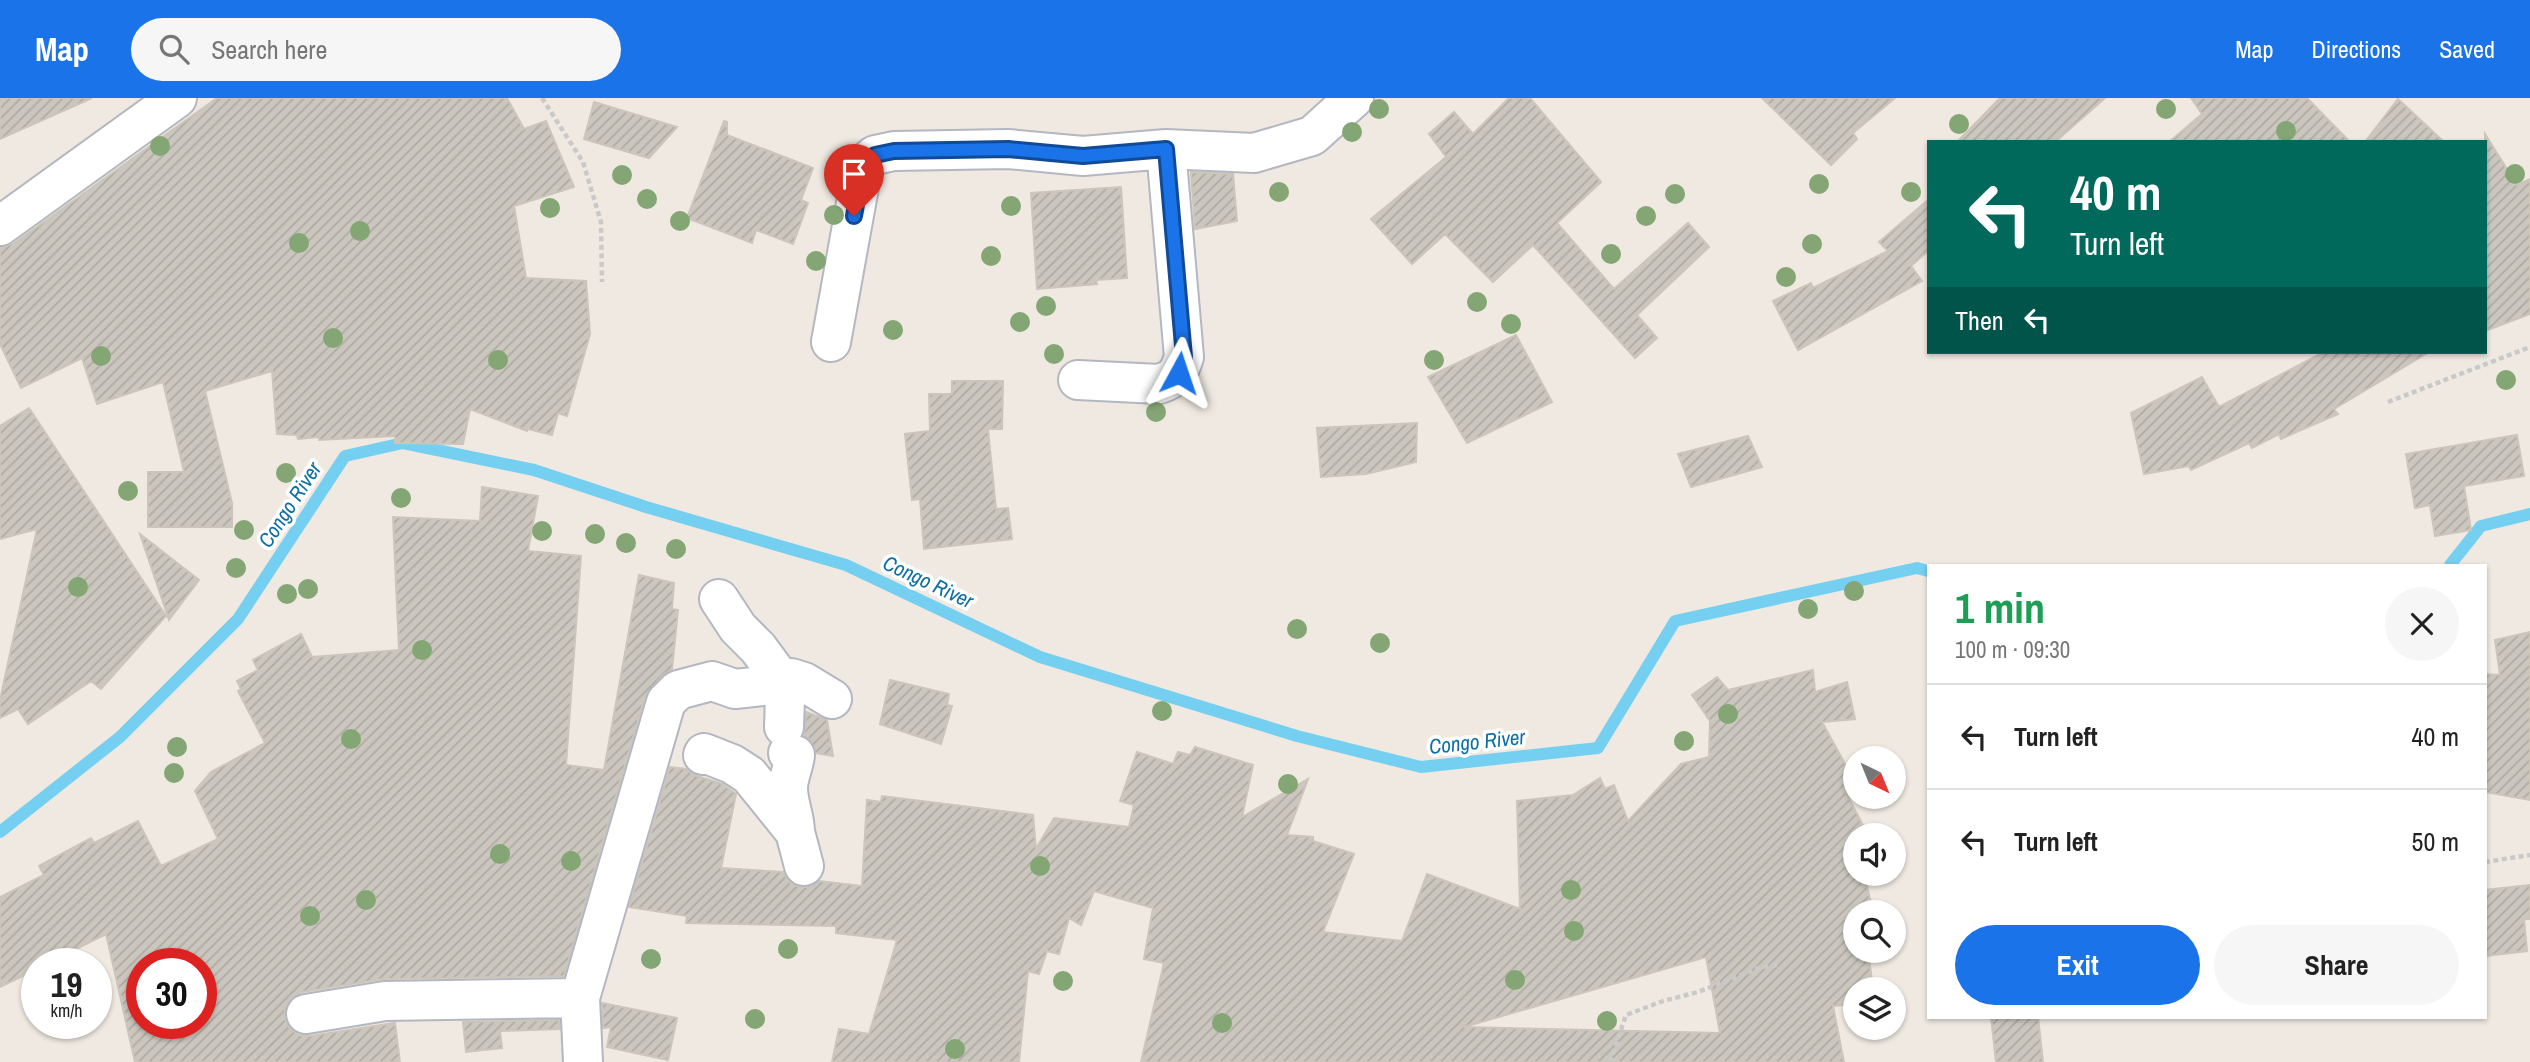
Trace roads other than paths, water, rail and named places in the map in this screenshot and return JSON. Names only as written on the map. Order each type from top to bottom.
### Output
[{"type":"street","points":[[0,226],[177,98]]},
{"type":"street","points":[[831,342],[863,165],[875,155],[894,151],[1008,149],[1083,156],[1166,149],[1254,153],[1312,136],[1354,98]]},
{"type":"street","points":[[1078,380],[1159,384],[1179,373],[1184,357],[1166,149]]},
{"type":"street","points":[[703,755],[704,753],[718,758],[749,775],[799,849],[795,818],[788,799],[788,784],[795,755],[786,740],[785,697],[778,675],[758,648],[738,628],[719,599]]},
{"type":"street","points":[[583,1062],[579,998],[666,702],[678,690],[712,681],[735,689],[774,685],[791,678],[804,682],[832,699]]},
{"type":"street","points":[[306,1014],[385,1001],[579,998]]},
{"type":"waterway","name":"Congo River","points":[[0,832],[120,737],[238,619],[345,456],[403,443],[534,470],[646,507],[846,565],[1040,657],[1297,736],[1421,767],[1598,748],[1675,621],[1917,568],[1927,571]]},
{"type":"waterway","name":"Congo River","points":[[2451,564],[2481,526],[2530,514]]}]
